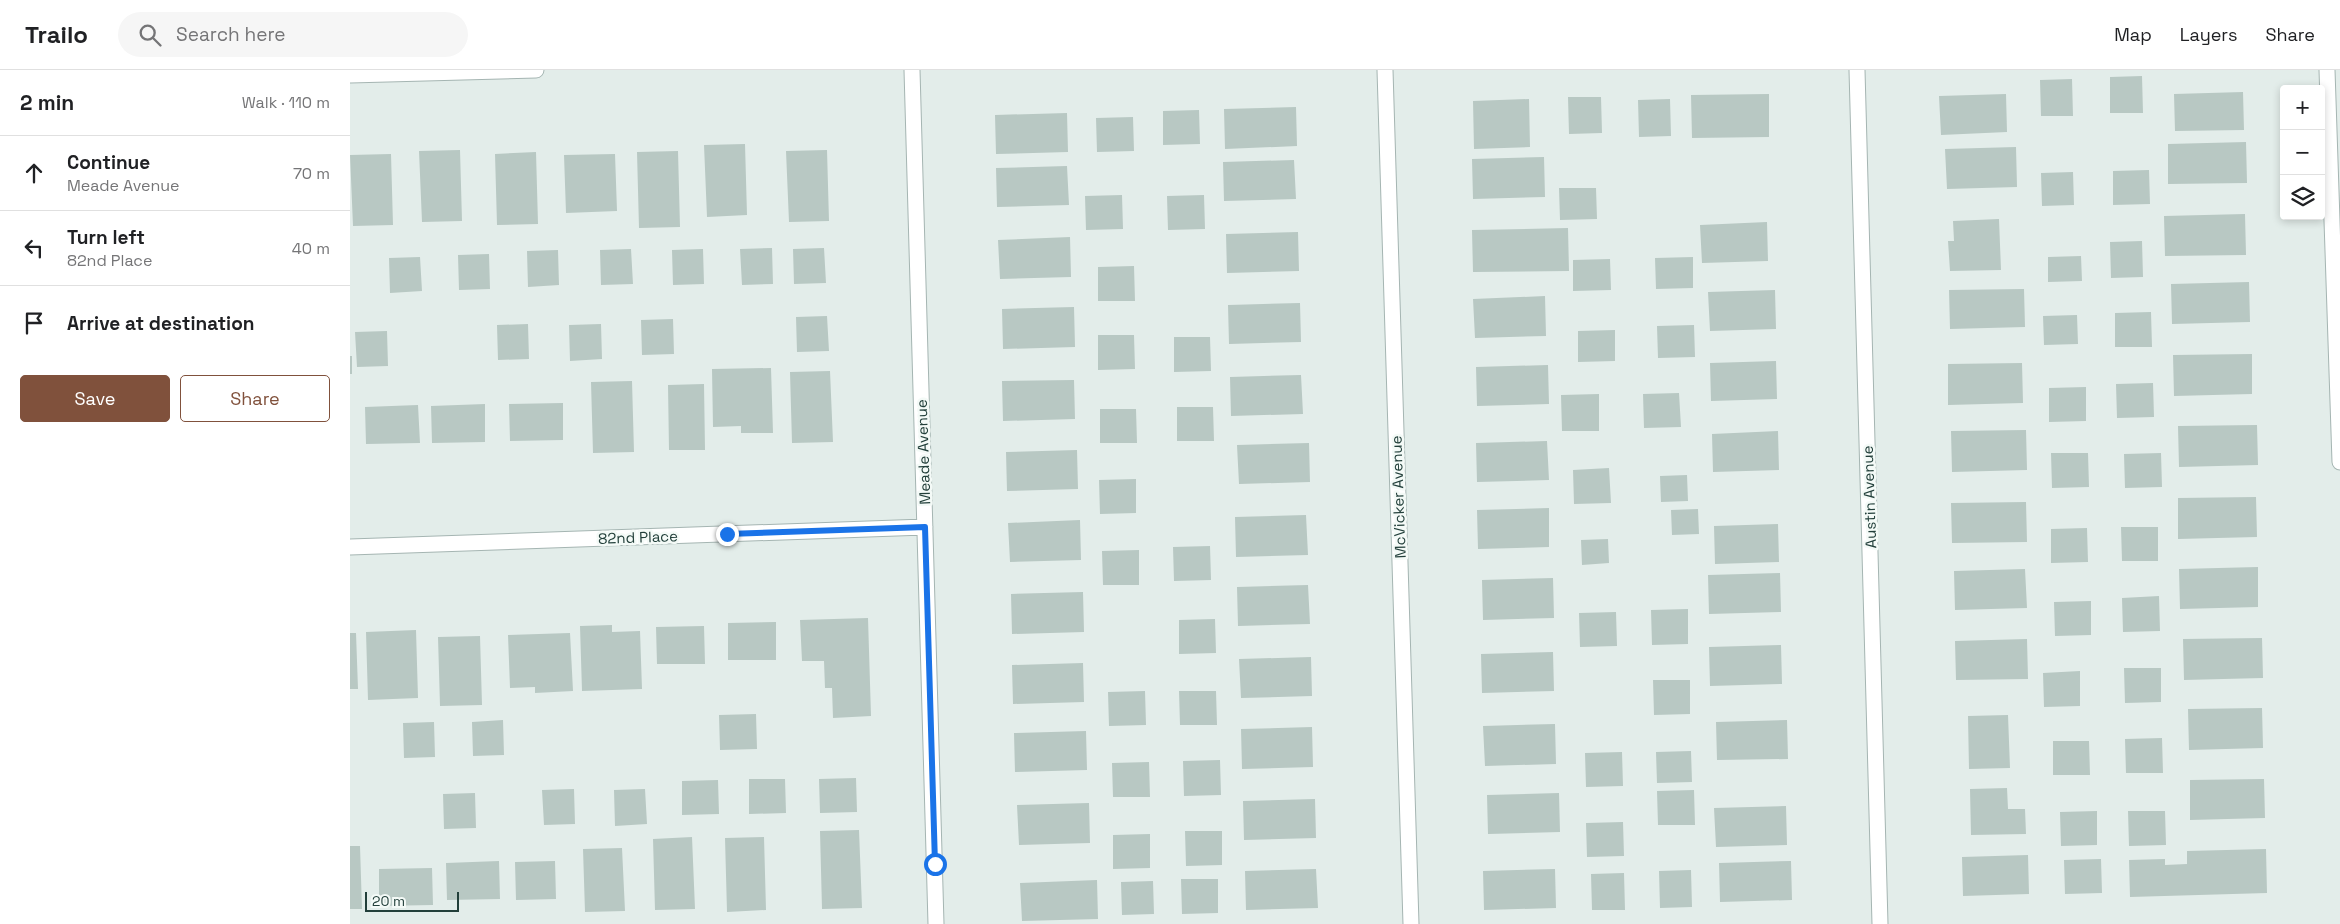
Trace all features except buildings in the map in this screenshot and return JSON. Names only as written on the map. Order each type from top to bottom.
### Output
[{"type":"street","points":[[350,75],[536,70]]},
{"type":"street","name":"Meade Avenue","points":[[912,70],[936,924]]},
{"type":"street","name":"McVicker Avenue","points":[[1385,70],[1411,924]]},
{"type":"street","name":"Austin Avenue","points":[[1858,70],[1880,924]]},
{"type":"street","points":[[2327,70],[2340,462]]},
{"type":"street","name":"82nd Place","points":[[350,547],[925,527]]},
{"type":"route","points":[[727,534],[925,527],[935,864]]}]
